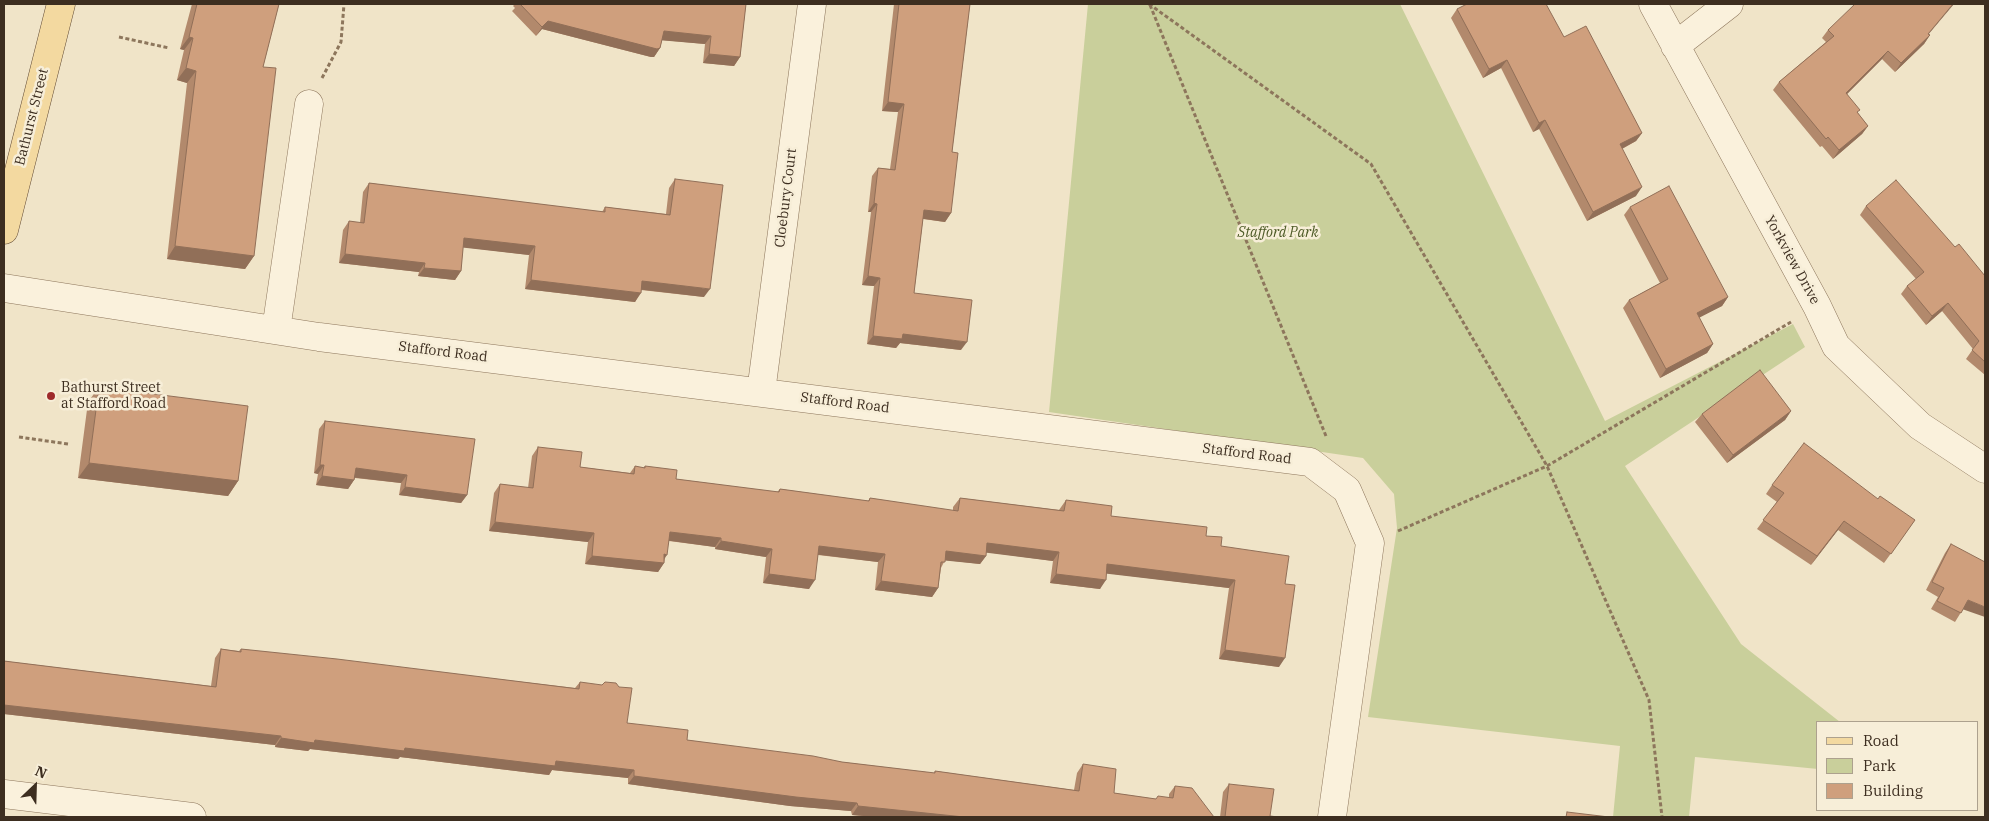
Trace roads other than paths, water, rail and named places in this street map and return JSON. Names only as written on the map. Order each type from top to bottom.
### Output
[{"type":"main road","name":"Bathurst Street","points":[[4,230],[61,4]]},
{"type":"street","name":"Cloebury Court","points":[[761,392],[812,4]]},
{"type":"street","name":"Yorkview Drive","points":[[1653,4],[1817,306],[1836,346],[1920,426],[1985,469]]},
{"type":"street","points":[[1675,46],[1729,4]]},
{"type":"street","points":[[276,330],[309,104]]},
{"type":"street","name":"Stafford Road","points":[[4,288],[276,330],[1310,462],[1348,490],[1370,543],[1332,817]]},
{"type":"street","points":[[4,794],[192,817]]},
{"type":"place","name":"Bathurst Street at Stafford Road","points":[[51,396]]},
{"type":"park label","name":"Stafford Park","points":[[1278,233]]}]
